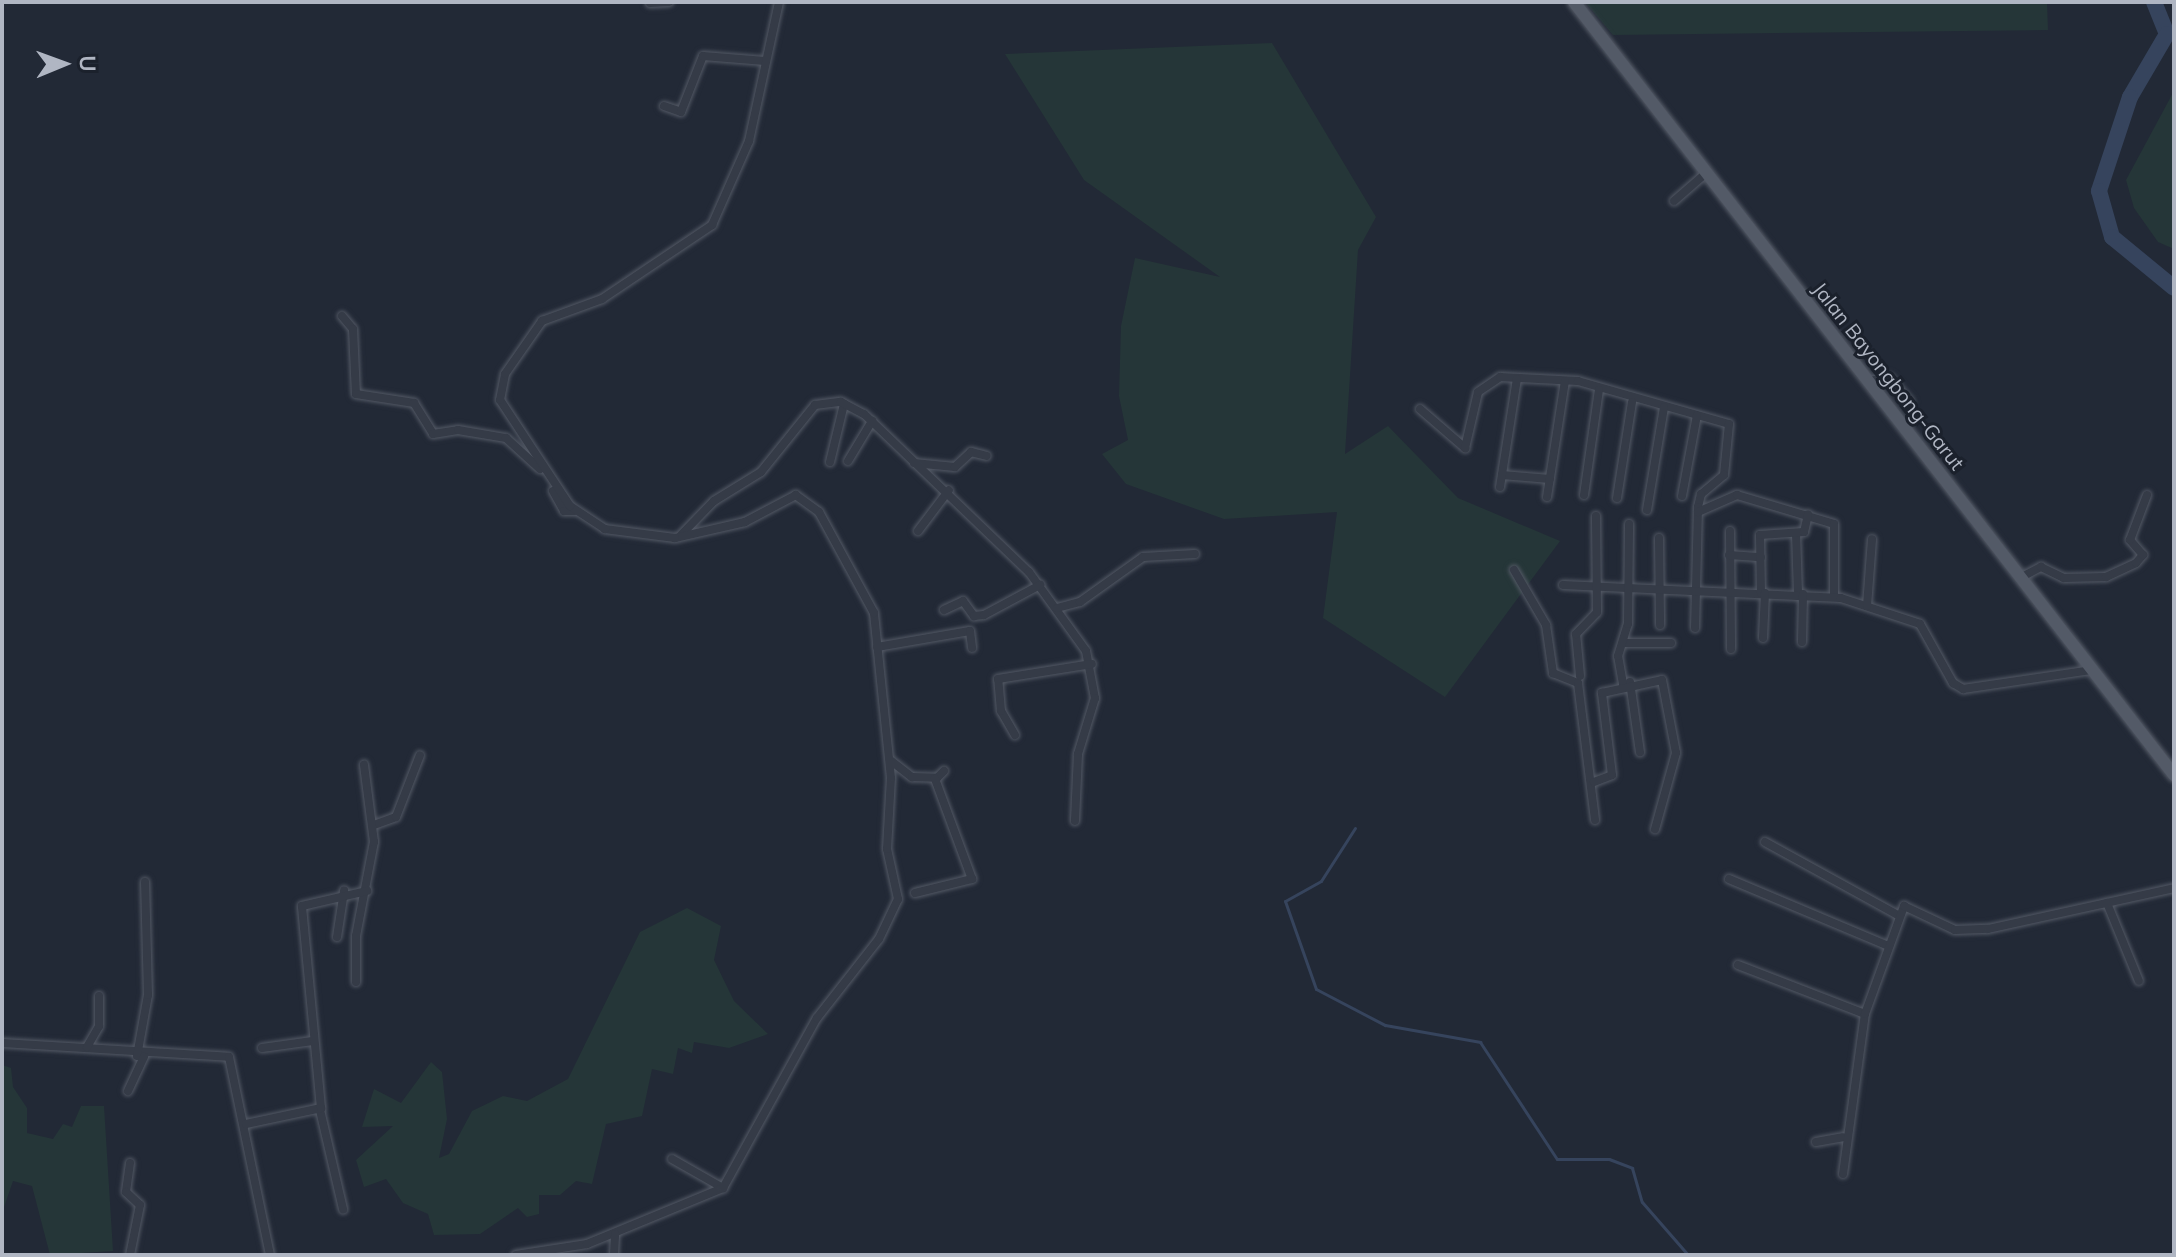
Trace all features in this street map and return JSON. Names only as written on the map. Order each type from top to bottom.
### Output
[{"type":"main road","name":"Jalan Bayongbong-Garut","points":[[1574,2],[2174,775]]},
{"type":"street","points":[[650,3],[669,2]]},
{"type":"street","points":[[574,511],[500,400],[519,352],[552,317],[576,311],[712,225],[749,141],[779,2]]},
{"type":"street","points":[[664,106],[681,112],[703,56],[765,61]]},
{"type":"street","points":[[1674,201],[1705,174]]},
{"type":"street","points":[[342,316],[353,329],[356,394],[414,403],[433,434],[458,430],[506,438],[534,459],[564,511],[574,511],[617,532],[681,535],[745,522],[783,498],[806,498],[867,590],[890,760],[886,833],[896,906],[879,939],[817,1018],[723,1188],[615,1234],[561,1252],[516,1255]]},
{"type":"street","points":[[1420,409],[1465,448],[1478,392],[1492,378],[1565,381],[1632,402],[1697,415],[1731,429],[1724,475],[1701,494],[1698,509],[1695,628]]},
{"type":"street","points":[[1867,381],[1890,378],[1910,402]]},
{"type":"street","points":[[1500,487],[1517,379]]},
{"type":"street","points":[[1547,497],[1565,381]]},
{"type":"street","points":[[1584,495],[1599,390]]},
{"type":"street","points":[[1617,498],[1632,402]]},
{"type":"street","points":[[681,535],[714,501],[761,472],[815,405],[843,407],[869,425],[946,493],[1057,608],[1092,664],[1094,711],[1078,754],[1075,821]]},
{"type":"street","points":[[830,462],[843,407]]},
{"type":"street","points":[[1647,510],[1664,407]]},
{"type":"street","points":[[1682,496],[1697,415]]},
{"type":"street","points":[[848,461],[869,425]]},
{"type":"street","points":[[913,462],[955,467],[971,452],[987,456]]},
{"type":"street","points":[[1502,475],[1550,479]]},
{"type":"street","points":[[918,531],[946,493]]},
{"type":"street","points":[[1698,509],[1737,495],[1808,514],[1837,527],[1834,597]]},
{"type":"street","points":[[2020,578],[2041,567],[2064,578],[2106,577],[2136,563],[2143,555],[2130,540],[2147,495]]},
{"type":"street","points":[[1763,638],[1761,533],[1804,532],[1808,514]]},
{"type":"street","points":[[1580,676],[1576,634],[1596,616],[1596,516]]},
{"type":"street","points":[[1629,524],[1629,587],[1624,643],[1626,683],[1640,752]]},
{"type":"street","points":[[1730,531],[1728,592],[1731,649]]},
{"type":"street","points":[[1796,533],[1802,642]]},
{"type":"street","points":[[1659,538],[1660,625]]},
{"type":"street","points":[[1867,606],[1872,539]]},
{"type":"street","points":[[1057,608],[1080,602],[1143,557],[1195,554]]},
{"type":"street","points":[[1729,555],[1761,557]]},
{"type":"street","points":[[1514,570],[1546,625],[1553,673],[1578,683],[1594,782],[1595,820]]},
{"type":"street","points":[[1563,585],[1834,597],[1920,624],[1953,683],[1963,689],[2091,670]]},
{"type":"street","points":[[944,610],[963,601],[979,617],[1037,589]]},
{"type":"street","points":[[877,647],[970,631],[972,648]]},
{"type":"street","points":[[1624,643],[1671,643]]},
{"type":"street","points":[[1015,735],[1001,711],[998,679],[1092,664]]},
{"type":"street","points":[[1594,782],[1612,775],[1601,694],[1626,683],[1662,680],[1671,706],[1675,775],[1655,829]]},
{"type":"street","points":[[374,825],[396,817],[420,755]]},
{"type":"street","points":[[890,760],[906,776],[935,779],[944,771]]},
{"type":"street","points":[[356,982],[374,825],[364,765]]},
{"type":"street","points":[[915,893],[972,879],[935,779]]},
{"type":"street","points":[[1765,842],[1898,915]]},
{"type":"street","points":[[1729,879],[1886,945]]},
{"type":"street","points":[[128,1091],[141,1056],[148,995],[145,882]]},
{"type":"street","points":[[1843,1174],[1843,1137],[1865,1014],[1886,945],[1898,915],[1907,905],[1955,930],[1979,930],[2174,888]]},
{"type":"street","points":[[343,1209],[320,1110],[302,906],[344,891],[367,891]]},
{"type":"street","points":[[337,937],[344,891]]},
{"type":"street","points":[[2107,903],[2139,981]]},
{"type":"street","points":[[1738,965],[1865,1014]]},
{"type":"street","points":[[87,1047],[99,1026],[99,996]]},
{"type":"street","points":[[262,1048],[313,1041]]},
{"type":"street","points":[[2,1043],[87,1047],[141,1056],[229,1057],[246,1124],[270,1255]]},
{"type":"street","points":[[246,1124],[320,1110]]},
{"type":"street","points":[[1816,1142],[1843,1137]]},
{"type":"street","points":[[672,1159],[723,1188]]},
{"type":"street","points":[[130,1163],[126,1192],[140,1205],[130,1255]]},
{"type":"street","points":[[614,1255],[615,1234]]},
{"type":"shaded area","points":[[1585,2],[2047,2],[2048,30],[1613,35]]},
{"type":"shaded area","points":[[1272,43],[1376,217],[1358,250],[1345,454],[1388,426],[1458,498],[1560,541],[1445,697],[1323,618],[1337,512],[1224,519],[1126,484],[1102,454],[1128,440],[1119,396],[1121,326],[1135,258],[1220,277],[1084,180],[1005,54]]},
{"type":"shaded area","points":[[2174,91],[2174,249],[2158,242],[2134,208],[2126,180]]},
{"type":"shaded area","points":[[687,908],[721,926],[714,960],[734,1001],[768,1034],[729,1048],[694,1042],[692,1053],[678,1048],[673,1074],[652,1069],[642,1116],[606,1124],[592,1184],[576,1181],[560,1195],[539,1195],[539,1214],[527,1217],[518,1208],[480,1234],[434,1235],[428,1214],[403,1203],[386,1179],[364,1187],[356,1160],[393,1126],[362,1127],[374,1089],[401,1103],[431,1062],[442,1072],[447,1119],[439,1158],[449,1154],[472,1111],[503,1096],[527,1101],[568,1079],[640,932]]},
{"type":"shaded area","points":[[2,1065],[11,1068],[13,1087],[27,1108],[27,1133],[53,1139],[63,1124],[72,1127],[81,1106],[104,1106],[113,1251],[50,1255],[32,1186],[13,1181],[2,1213]]},
{"type":"waterway","points":[[2154,2],[2167,34],[2130,97],[2099,191],[2112,237],[2174,288]]},
{"type":"waterway","points":[[1355,828],[1321,881],[1285,901],[1316,989],[1385,1025],[1480,1042],[1557,1159],[1609,1159],[1632,1168],[1642,1202],[1688,1255]]}]
